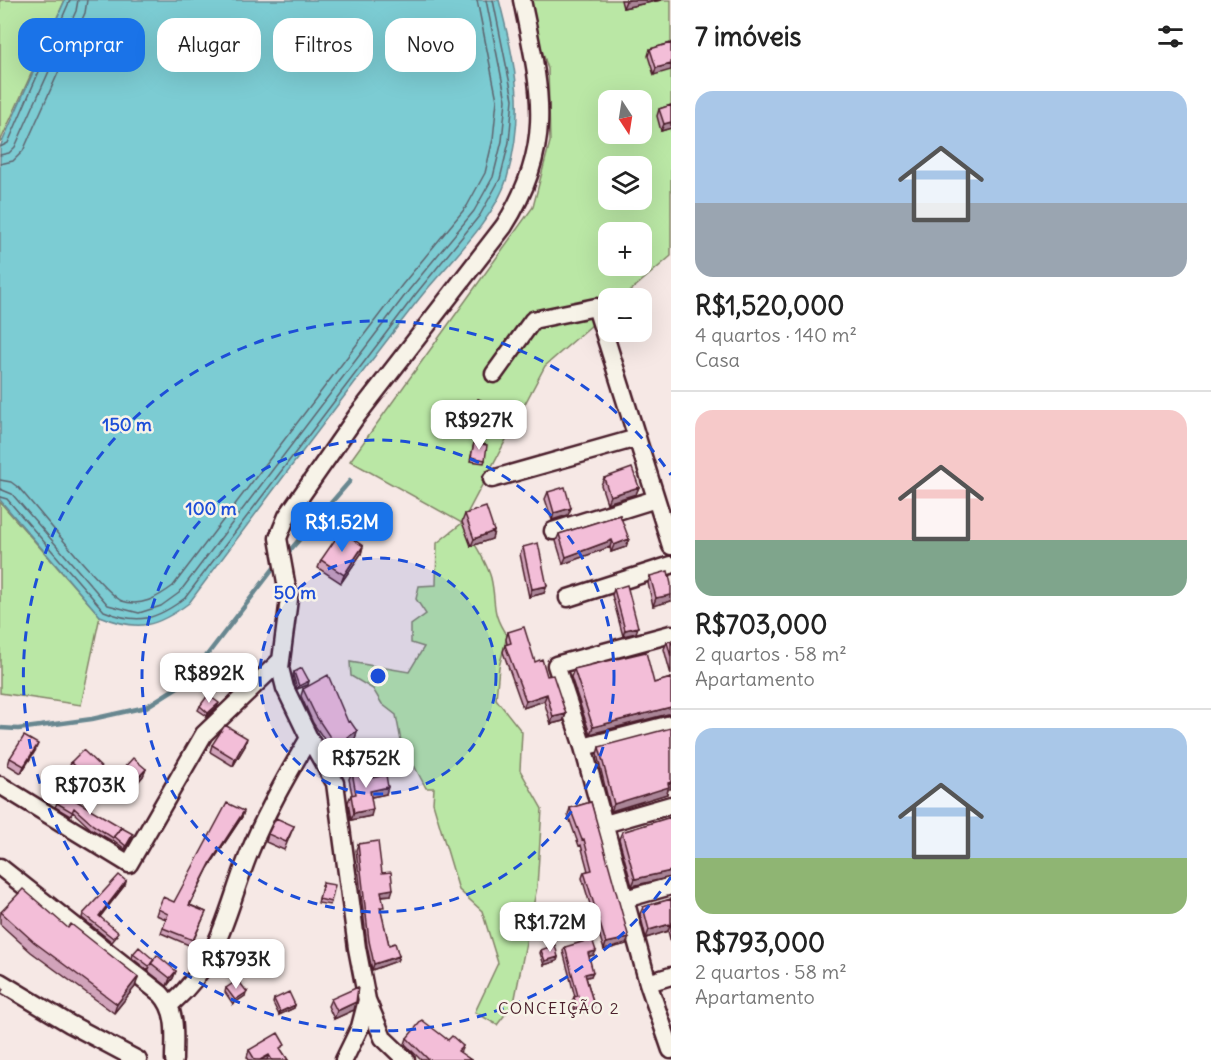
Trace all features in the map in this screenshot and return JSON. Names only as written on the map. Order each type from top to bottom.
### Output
[{"type":"street","points":[[406,1060],[383,1038],[367,1000],[357,948],[340,805],[335,783],[309,738],[285,688],[280,668],[289,599],[278,538],[287,516],[356,417],[490,244],[517,205],[532,163],[542,107],[522,0]]},
{"type":"street","points":[[494,374],[533,320],[597,307],[671,546]]},
{"type":"street","points":[[492,479],[637,438]]},
{"type":"street","points":[[553,531],[656,499]]},
{"type":"street","points":[[568,598],[671,565]]},
{"type":"street","points":[[671,634],[556,665],[584,747],[648,983],[671,1050]]},
{"type":"street","points":[[0,785],[129,864],[204,734],[281,660]]},
{"type":"street","points":[[584,747],[671,724]]},
{"type":"street","points":[[171,1004],[199,974],[216,948],[248,857],[272,801],[309,738]]},
{"type":"street","points":[[605,824],[671,805]]},
{"type":"street","points":[[0,867],[171,1004],[174,1060]]},
{"type":"street","points":[[625,899],[671,886]]},
{"type":"street","points":[[648,983],[671,976]]},
{"type":"street","points":[[0,982],[70,1024],[138,1060]]},
{"type":"street","points":[[344,1060],[360,1026],[367,1000]]},
{"type":"green space","points":[[0,0],[65,0],[57,18],[18,18],[18,72],[32,72],[0,142]]},
{"type":"green space","points":[[526,0],[671,0],[671,256],[652,272],[652,222],[598,222],[598,276],[648,276],[634,288],[598,288],[598,320],[545,366],[462,523],[350,461],[533,207],[550,142],[548,69]]},
{"type":"green space","points":[[0,502],[100,616],[81,705],[0,693]]},
{"type":"green space","points":[[462,523],[489,571],[496,614],[507,636],[499,667],[496,699],[522,732],[520,770],[542,809],[537,887],[514,1003],[497,1025],[475,1012],[498,963],[482,911],[459,890],[433,803],[434,788],[426,788],[401,741],[396,715],[382,704],[373,689],[351,676],[350,662],[409,672],[424,647],[411,643],[411,625],[426,614],[416,599],[419,586],[436,585],[437,543]]},
{"type":"water","points":[[65,0],[499,0],[514,68],[517,109],[513,154],[501,194],[492,210],[469,241],[419,299],[189,603],[157,622],[147,624],[125,624],[100,616],[0,500],[0,147],[33,72],[145,72],[145,18],[57,18]]},
{"type":"building","points":[[671,43],[671,64],[656,68],[650,49]]},
{"type":"building","points":[[671,105],[671,122],[664,124],[659,109]]},
{"type":"building","points":[[478,399],[492,405],[486,420],[472,414]]},
{"type":"building","points":[[474,443],[487,445],[485,460],[471,457]]},
{"type":"building","points":[[632,468],[639,487],[610,496],[604,478]]},
{"type":"building","points":[[565,487],[571,508],[554,513],[548,492]]},
{"type":"building","points":[[486,507],[494,531],[474,539],[465,514]]},
{"type":"building","points":[[620,515],[629,539],[614,545],[612,540],[566,557],[559,534]]},
{"type":"building","points":[[341,531],[363,546],[344,575],[321,560]]},
{"type":"building","points":[[538,543],[547,586],[532,589],[523,547]]},
{"type":"building","points":[[668,571],[671,595],[656,598],[650,576]]},
{"type":"building","points":[[627,585],[638,627],[625,630],[614,589]]},
{"type":"building","points":[[524,627],[535,662],[542,659],[547,676],[553,675],[566,714],[553,717],[547,694],[526,701],[505,645],[511,643],[508,632]]},
{"type":"building","points":[[671,641],[671,657],[667,642]]},
{"type":"building","points":[[646,652],[654,683],[671,678],[671,707],[593,727],[574,669]]},
{"type":"building","points":[[239,663],[251,672],[242,681],[232,672]]},
{"type":"building","points":[[302,668],[309,681],[299,686],[294,672]]},
{"type":"building","points":[[328,675],[348,722],[350,721],[357,731],[348,737],[355,749],[343,757],[316,716],[303,689]]},
{"type":"building","points":[[208,695],[219,703],[208,713],[200,706]]},
{"type":"building","points":[[225,725],[247,738],[235,759],[212,745]]},
{"type":"building","points":[[671,728],[671,782],[668,783],[669,787],[614,804],[599,747]]},
{"type":"building","points":[[24,736],[38,744],[24,766],[10,758]]},
{"type":"building","points":[[83,750],[109,775],[97,787],[71,762]]},
{"type":"building","points":[[133,758],[146,769],[134,782],[121,771]]},
{"type":"building","points":[[369,768],[371,778],[386,775],[388,787],[370,791],[373,809],[354,813],[351,795],[356,794],[352,772]]},
{"type":"building","points":[[63,793],[121,827],[113,838],[93,825],[74,808],[72,812],[57,803]]},
{"type":"building","points":[[591,802],[629,938],[606,943],[584,872],[592,870],[584,839],[582,840],[570,808]]},
{"type":"building","points":[[227,803],[244,811],[211,862],[189,905],[206,912],[193,940],[163,928],[168,914],[158,909],[163,897],[174,902]]},
{"type":"building","points":[[671,817],[671,871],[635,879],[622,832]]},
{"type":"building","points":[[276,818],[294,826],[286,842],[268,834]]},
{"type":"building","points":[[122,828],[133,834],[126,846],[114,836]]},
{"type":"building","points":[[378,841],[382,873],[391,872],[393,889],[381,891],[384,907],[380,907],[389,945],[395,943],[399,956],[374,964],[369,941],[358,844]]},
{"type":"building","points":[[119,875],[126,881],[99,916],[118,932],[113,938],[83,914]]},
{"type":"building","points":[[323,883],[335,885],[331,902],[319,899]]},
{"type":"building","points":[[23,889],[68,928],[71,924],[138,977],[117,1004],[34,942],[1,912]]},
{"type":"building","points":[[671,899],[671,927],[670,924],[649,930],[643,907]]},
{"type":"building","points":[[592,939],[596,951],[588,953],[593,972],[585,974],[594,1005],[577,1010],[574,997],[578,996],[565,947]]},
{"type":"building","points":[[555,945],[558,957],[545,961],[541,950]]},
{"type":"building","points":[[139,947],[154,960],[149,966],[133,954]]},
{"type":"building","points":[[157,955],[176,971],[170,978],[151,963]]},
{"type":"building","points":[[238,980],[247,992],[235,1000],[226,988]]},
{"type":"building","points":[[358,987],[356,1002],[337,1011],[331,999]]},
{"type":"building","points":[[289,992],[295,1005],[280,1012],[274,999]]},
{"type":"building","points":[[422,1020],[448,1040],[452,1036],[463,1046],[458,1051],[471,1060],[429,1060],[407,1038]]},
{"type":"building","points":[[278,1033],[285,1045],[280,1048],[288,1060],[272,1060],[269,1055],[255,1060],[249,1050]]},
{"type":"waterway","points":[[285,556],[350,481]]},
{"type":"waterway","points":[[0,728],[18,729],[92,719],[146,707],[187,681],[277,564]]},
{"type":"district","name":"CONCEIÇÃO 2","points":[[559,1008]]}]
